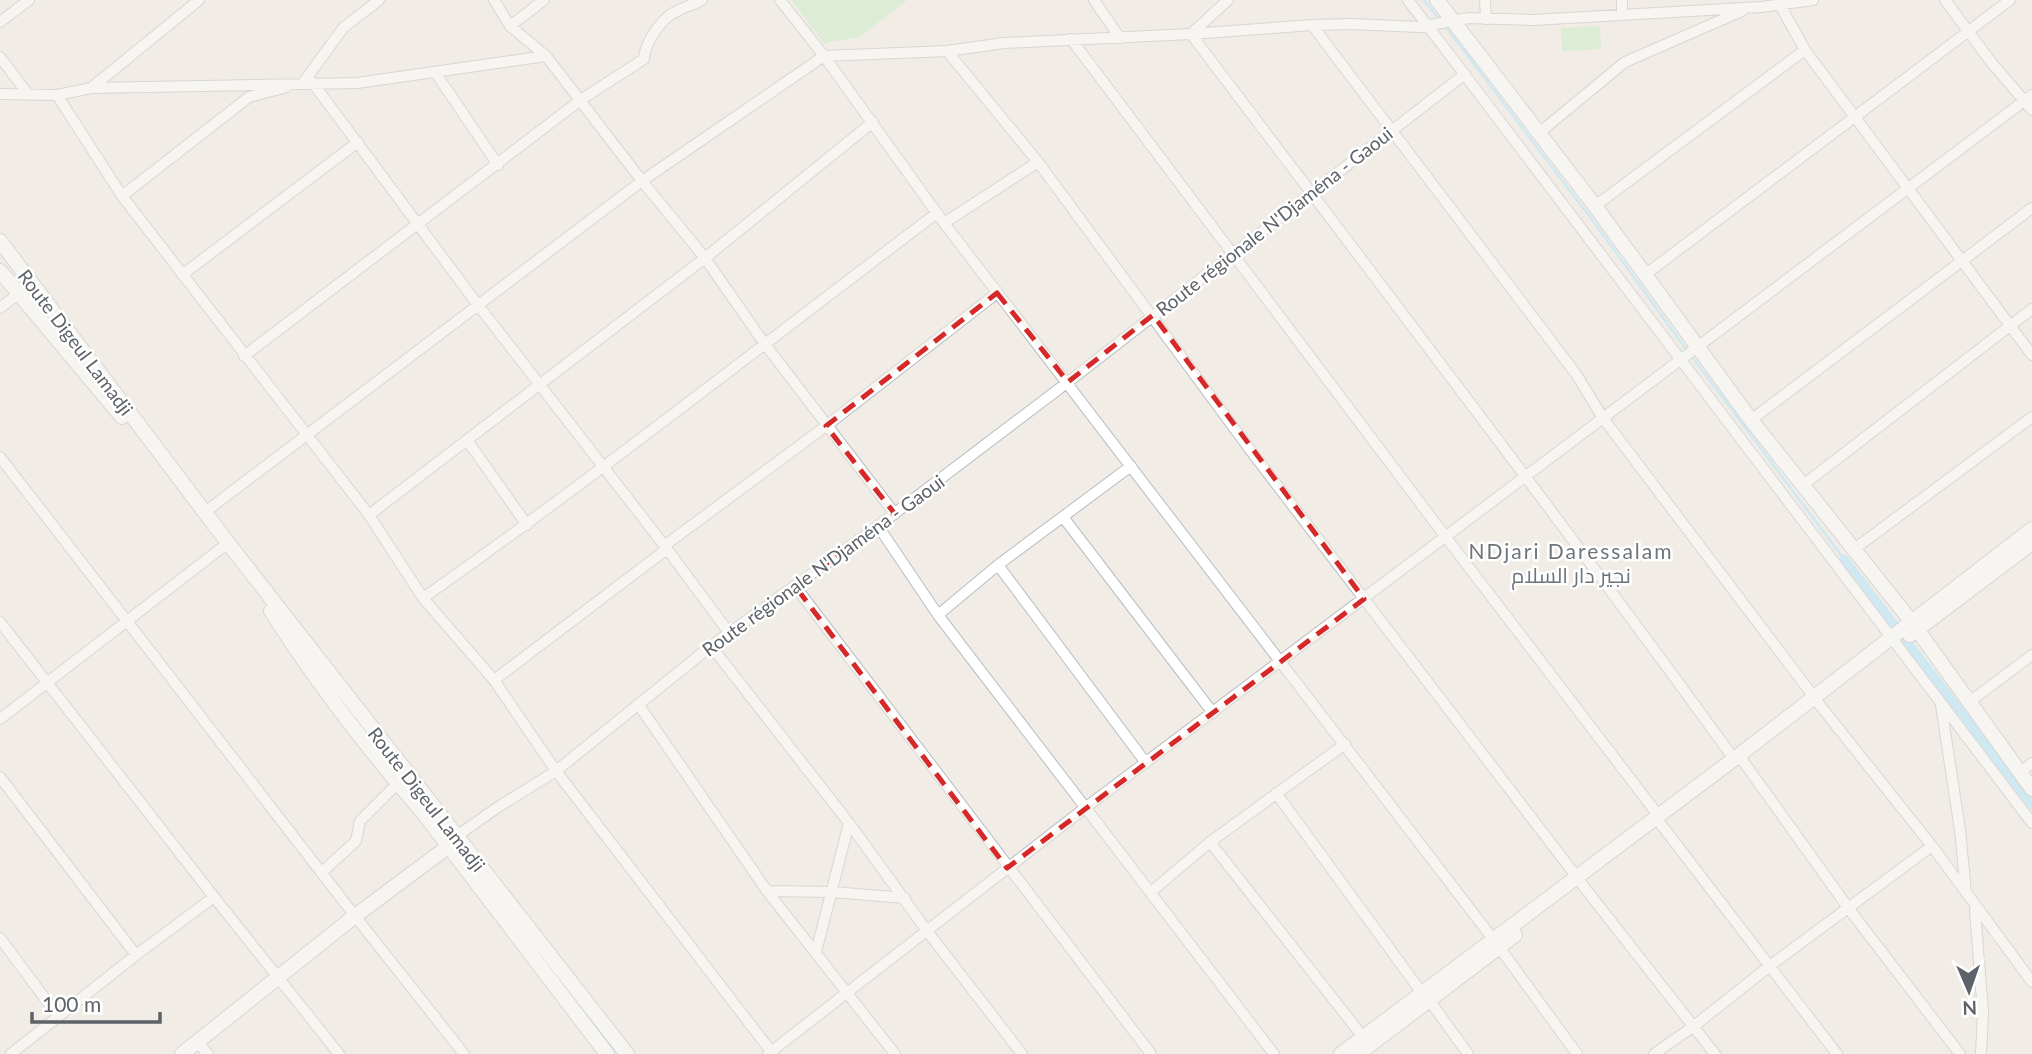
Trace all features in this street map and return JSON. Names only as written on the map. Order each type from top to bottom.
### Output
[{"type":"street","points":[[0,22],[29,0]]},
{"type":"street","points":[[91,88],[199,0]]},
{"type":"street","points":[[122,196],[249,97],[309,82],[344,28],[379,0]]},
{"type":"street","points":[[494,0],[510,26],[546,56],[582,99],[642,181],[705,258],[764,343],[895,514]]},
{"type":"street","points":[[510,26],[544,0]]},
{"type":"street","points":[[244,356],[582,99],[644,59],[644,51],[670,16],[702,0]]},
{"type":"street","points":[[780,0],[873,122],[944,223],[1345,744],[1577,1054]]},
{"type":"street","points":[[1094,0],[1120,38]]},
{"type":"street","points":[[1191,34],[1228,0]]},
{"type":"street","points":[[1408,0],[1431,26],[1681,358],[1904,634],[1968,703],[2032,789]]},
{"type":"street","points":[[1437,0],[1450,21],[1646,274],[1751,420],[1853,550],[1904,634],[1940,702],[2032,823]]},
{"type":"street","points":[[1485,0],[1486,19]]},
{"type":"street","points":[[1622,0],[1622,15]]},
{"type":"street","points":[[205,512],[642,181],[824,56],[947,51],[1004,43],[1312,25],[1431,26],[1450,21],[1622,15],[1780,5],[1811,0]]},
{"type":"street","points":[[57,95],[122,196],[369,515],[423,598],[494,680],[556,771],[771,1053],[1085,808],[1445,536],[1907,189],[2030,102],[1991,62],[1945,0]]},
{"type":"street","points":[[1646,274],[2010,0]]},
{"type":"street","points":[[1780,5],[1805,50],[2032,355]]},
{"type":"street","points":[[1539,133],[1625,62],[1751,7]]},
{"type":"street","points":[[1312,25],[1576,374],[1603,418],[1816,700],[1932,846],[1966,896],[2032,982]]},
{"type":"street","points":[[1191,34],[1739,760],[1954,1052]]},
{"type":"street","points":[[1072,39],[1837,1054]]},
{"type":"street","points":[[1595,206],[1805,50]]},
{"type":"street","points":[[947,51],[1038,162],[1254,455],[1715,1054]]},
{"type":"street","points":[[0,94],[57,95],[91,88],[357,83],[546,56]]},
{"type":"street","points":[[0,57],[27,94]]},
{"type":"street","points":[[435,72],[498,165]]},
{"type":"street","name":"Route régionale N'Djaména - Gaoui","points":[[182,1054],[453,841],[498,807],[556,771],[711,646],[895,514],[1465,74]]},
{"type":"street","points":[[309,82],[358,142],[417,225],[730,634]]},
{"type":"street","points":[[369,515],[705,258],[873,122]]},
{"type":"street","points":[[182,275],[358,142]]},
{"type":"street","points":[[944,223],[1038,162]]},
{"type":"street","points":[[1751,420],[2032,208]]},
{"type":"street","points":[[423,598],[527,525],[937,213]]},
{"type":"street","name":"Route Digeul Lamadji","points":[[0,241],[453,841],[607,1054]]},
{"type":"street","name":"Route Digeul Lamadji","points":[[0,271],[228,543],[295,650],[398,783],[453,841],[627,1054]]},
{"type":"street","points":[[494,680],[997,293]]},
{"type":"street","points":[[0,308],[18,294]]},
{"type":"street","points":[[1803,485],[2032,309]]},
{"type":"street","points":[[1853,550],[2032,417]]},
{"type":"street","points":[[467,440],[527,525]]},
{"type":"street","points":[[0,457],[464,1054]]},
{"type":"street","points":[[938,615],[998,565],[1131,466]]},
{"type":"street","points":[[1063,517],[1213,713]]},
{"type":"street","points":[[878,526],[938,615],[1274,1054]]},
{"type":"street","points":[[1904,634],[2032,529]]},
{"type":"street","points":[[0,719],[228,543]]},
{"type":"street","points":[[1341,1054],[1363,1049],[1426,996],[1816,700],[2032,543]]},
{"type":"street","points":[[998,565],[1146,763]]},
{"type":"street","points":[[795,586],[1150,1054]]},
{"type":"street","points":[[0,621],[339,1054]]},
{"type":"street","points":[[711,646],[849,823],[927,931],[1022,1054]]},
{"type":"street","points":[[1968,703],[2032,655]]},
{"type":"street","points":[[1940,702],[1960,830],[1966,896]]},
{"type":"street","points":[[638,705],[768,891],[895,1054]]},
{"type":"street","points":[[1151,892],[1210,842],[1345,744]]},
{"type":"street","points":[[2020,772],[2032,763]]},
{"type":"street","points":[[0,777],[136,955]]},
{"type":"street","points":[[322,872],[356,841],[360,821],[398,783]]},
{"type":"street","points":[[1276,793],[1468,1054]]},
{"type":"street","points":[[816,952],[849,823]]},
{"type":"street","points":[[1210,842],[1363,1049]]},
{"type":"street","points":[[1654,1054],[1932,846]]},
{"type":"street","points":[[768,891],[833,892],[905,898]]},
{"type":"street","points":[[11,1054],[214,897]]},
{"type":"street","points":[[1975,906],[1983,1013],[1981,1054]]},
{"type":"street","points":[[0,938],[58,1016]]},
{"type":"street","points":[[198,1042],[208,1054]]},
{"type":"highlighted area","points":[[997,293],[1068,382],[1153,315],[1364,599],[1007,868],[795,586],[895,514],[826,426]]},
{"type":"green space","points":[[791,0],[907,0],[860,37],[824,43]]},
{"type":"green space","points":[[1600,26],[1601,49],[1562,51],[1561,28]]},
{"type":"waterway","points":[[1424,0],[1438,18]]},
{"type":"waterway","points":[[1445,26],[1596,225],[1688,352]]},
{"type":"waterway","points":[[1692,357],[1844,559]]},
{"type":"waterway","points":[[1844,559],[2032,805]]},
{"type":"district","name":"NDjari Daressalam نجير دار السلام","points":[[1571,562]]}]
